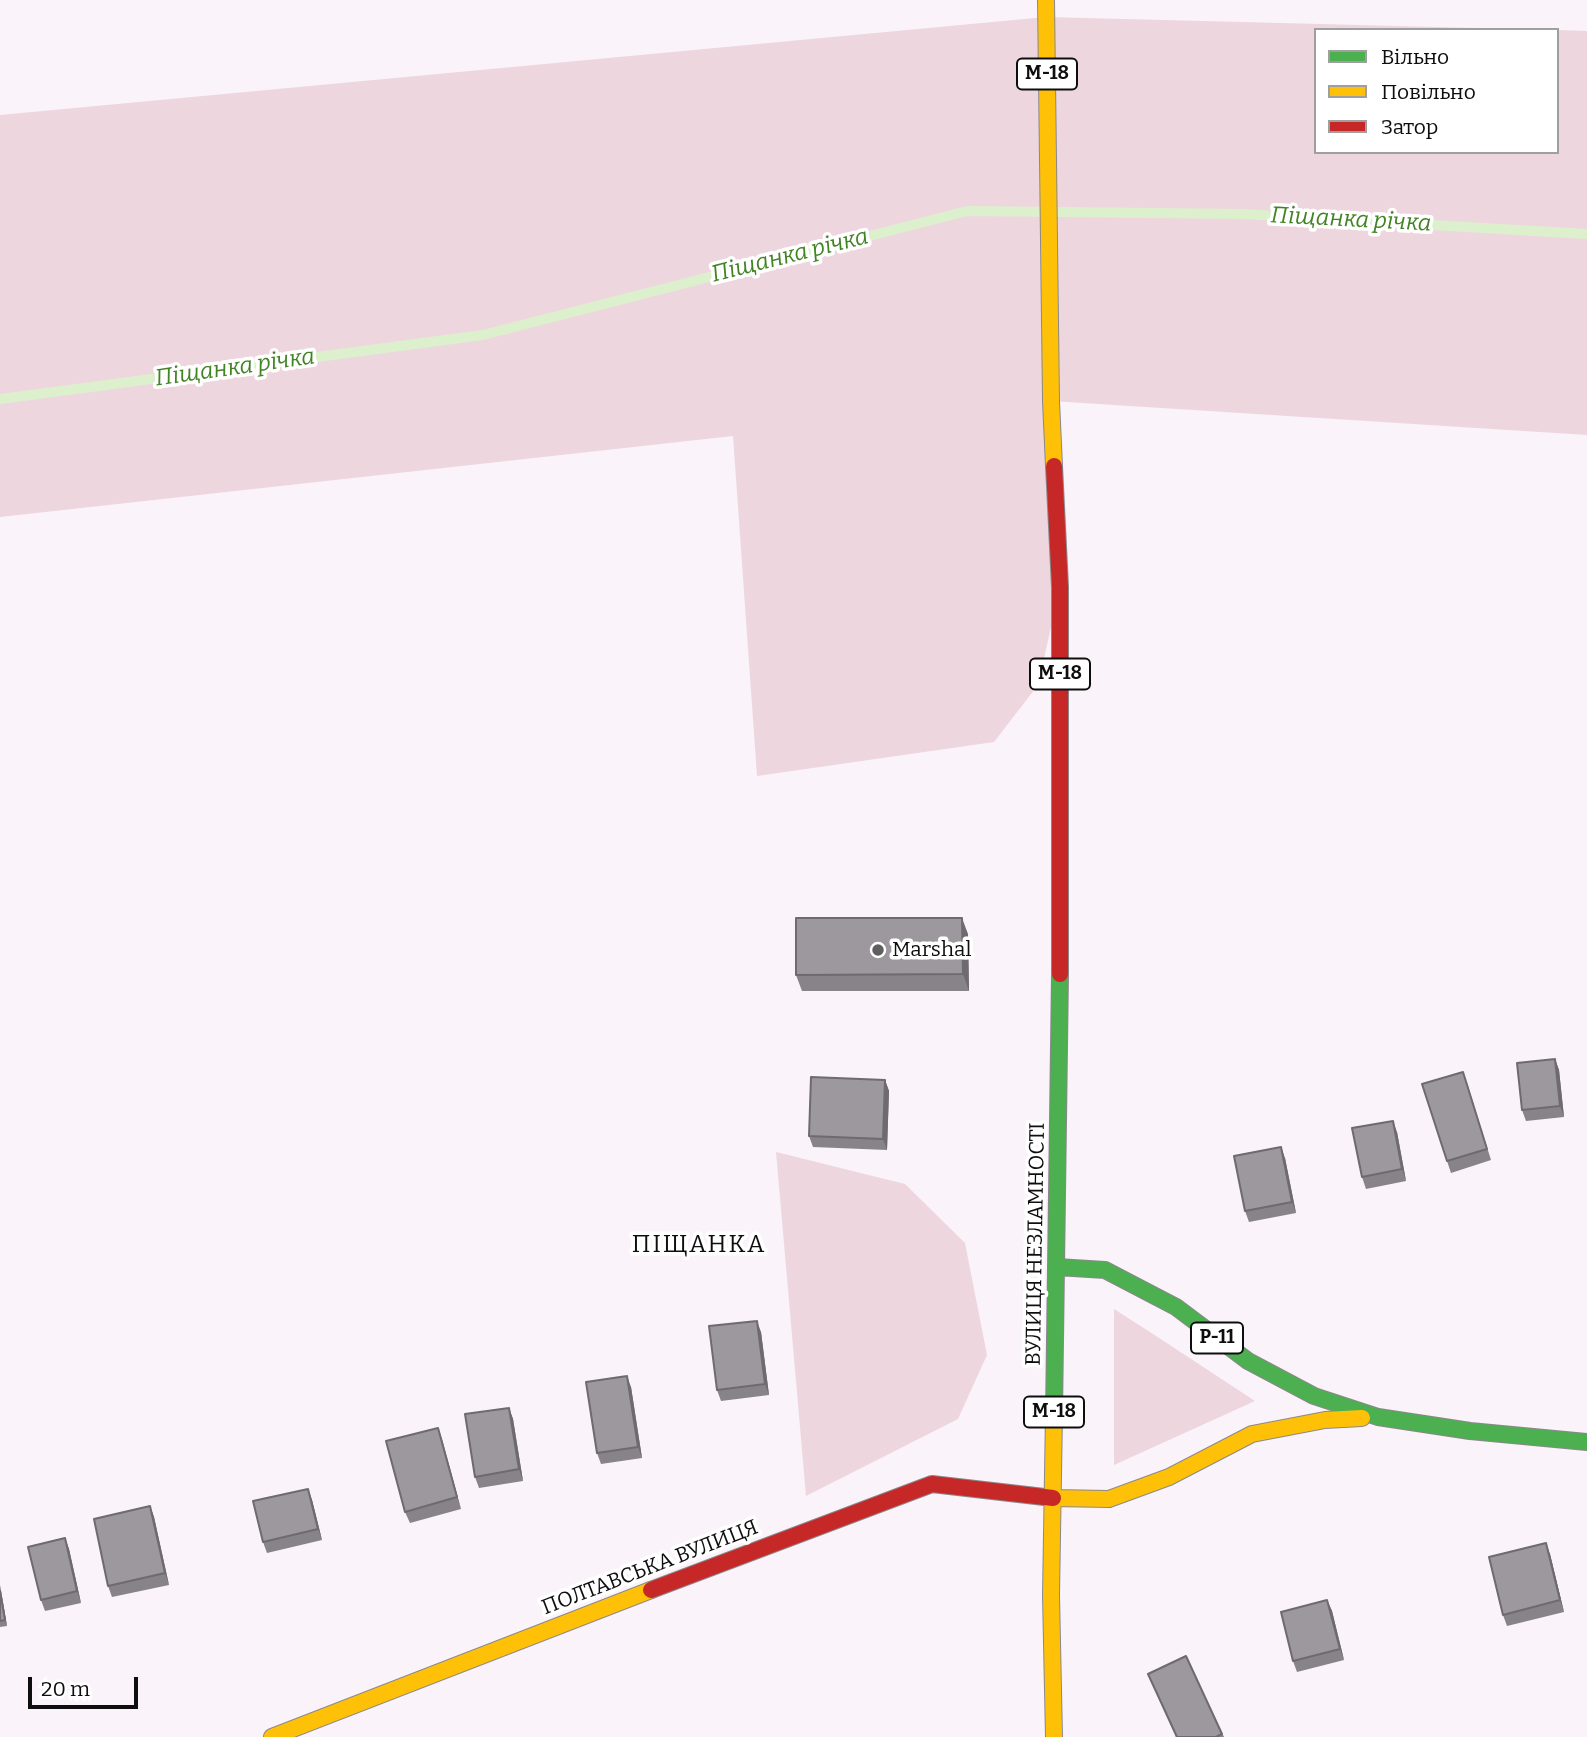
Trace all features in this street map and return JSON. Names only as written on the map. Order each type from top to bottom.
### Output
[{"type":"main road","name":"ВУЛИЦЯ НЕЗЛАМНОСТІ","points":[[1046,0],[1051,401],[1060,587],[1060,1087],[1051,1595],[1054,1737]]},
{"type":"main road","name":"Р-11","points":[[1057,1267],[1105,1270],[1176,1307],[1259,1367],[1314,1396],[1378,1417],[1470,1431],[1587,1442]]},
{"type":"main road","name":"Р-11","points":[[1052,1498],[1109,1499],[1169,1476],[1252,1434],[1325,1420],[1378,1417]]},
{"type":"main road","name":"ПОЛТАВСЬКА ВУЛИЦЯ","points":[[272,1737],[932,1484],[1052,1498]]},
{"type":"shaded area","points":[[1046,17],[1476,28],[1314,28],[1314,154],[1559,154],[1559,30],[1587,31],[1587,435],[1051,401],[1060,587],[1038,685],[994,742],[757,776],[733,436],[0,517],[0,115]]},
{"type":"shaded area","points":[[776,1152],[905,1184],[965,1243],[987,1355],[958,1419],[806,1496]]},
{"type":"shaded area","points":[[1114,1309],[1150,1332],[1255,1401],[1114,1465]]},
{"type":"building","points":[[796,918],[962,918],[963,974],[796,975]]},
{"type":"building","points":[[1555,1059],[1560,1106],[1522,1110],[1517,1063]]},
{"type":"building","points":[[1463,1072],[1487,1149],[1447,1161],[1422,1084]]},
{"type":"building","points":[[811,1077],[885,1080],[883,1139],[809,1136]]},
{"type":"building","points":[[1393,1121],[1402,1169],[1362,1177],[1352,1128]]},
{"type":"building","points":[[1281,1147],[1292,1202],[1245,1211],[1234,1156]]},
{"type":"building","points":[[757,1321],[765,1384],[717,1390],[709,1326]]},
{"type":"building","points":[[627,1376],[638,1447],[597,1453],[586,1382]]},
{"type":"building","points":[[509,1408],[519,1469],[475,1477],[465,1414]]},
{"type":"building","points":[[438,1428],[457,1497],[405,1512],[386,1441]]},
{"type":"building","points":[[308,1489],[318,1529],[263,1542],[253,1501]]},
{"type":"building","points":[[150,1506],[165,1573],[108,1586],[94,1519]]},
{"type":"building","points":[[65,1538],[77,1591],[41,1600],[28,1547]]},
{"type":"building","points":[[1546,1543],[1560,1600],[1503,1615],[1489,1557]]},
{"type":"building","points":[[0,1591],[5,1620],[0,1621]]},
{"type":"building","points":[[1327,1600],[1340,1649],[1293,1661],[1281,1612]]},
{"type":"building","points":[[1186,1656],[1222,1734],[1216,1737],[1177,1737],[1148,1674]]},
{"type":"waterway","name":"Піщанка річка","points":[[0,399],[483,335],[967,211],[1243,214],[1587,234]]},
{"type":"traffic: fast","points":[[1054,1414],[1060,974]]},
{"type":"traffic: fast","points":[[1057,1267],[1105,1270],[1176,1307],[1248,1361],[1314,1396],[1378,1417]]},
{"type":"traffic: fast","points":[[1378,1417],[1470,1431],[1587,1442]]},
{"type":"traffic: slow","points":[[1046,0],[1054,466]]},
{"type":"traffic: slow","points":[[1054,1414],[1051,1595],[1054,1737]]},
{"type":"traffic: slow","points":[[1053,1498],[1109,1499],[1169,1477],[1252,1434],[1325,1420],[1362,1418]]},
{"type":"traffic: slow","points":[[272,1737],[651,1590]]},
{"type":"traffic: jam","points":[[1054,466],[1060,587],[1060,974]]},
{"type":"traffic: jam","points":[[651,1590],[932,1484],[1053,1498]]},
{"type":"place","name":"Marshal","points":[[878,950]]},
{"type":"district","name":"ПІЩАНКА","points":[[699,1245]]}]
